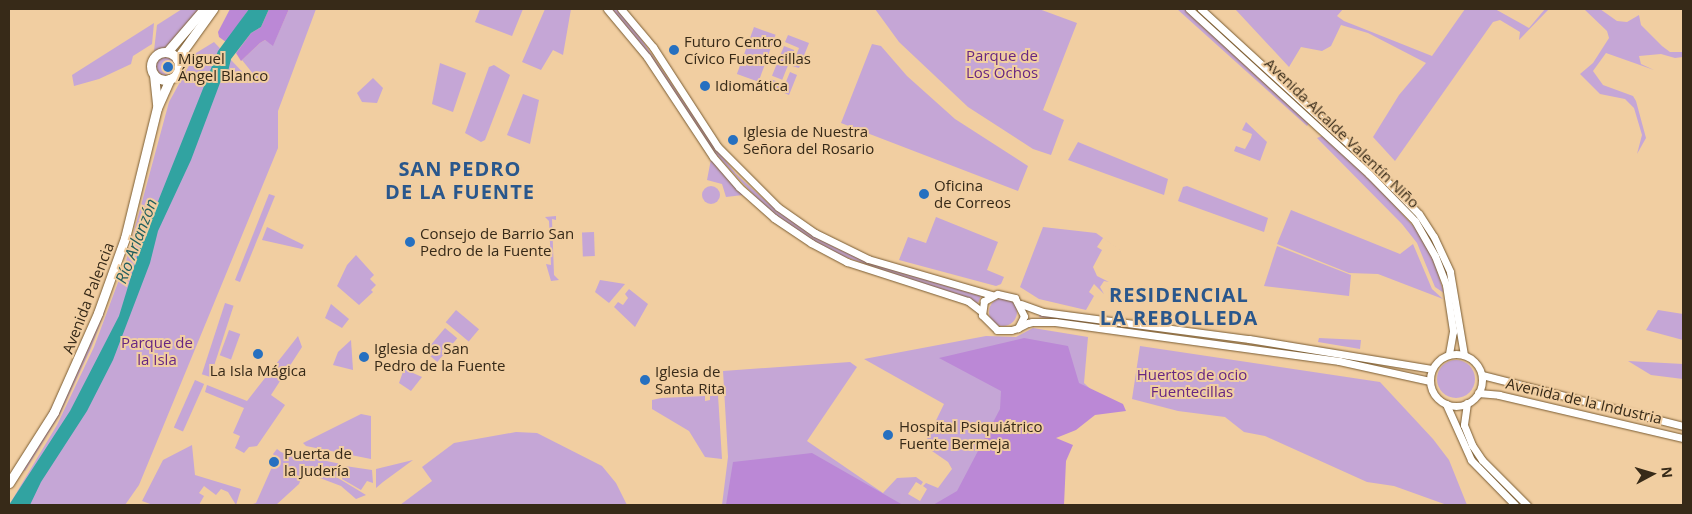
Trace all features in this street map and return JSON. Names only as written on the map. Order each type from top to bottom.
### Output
[{"type":"highway","points":[[157,108],[152,60],[160,53],[167,52],[204,9]]},
{"type":"highway","points":[[157,108],[170,79],[177,72],[177,59],[213,9]]},
{"type":"highway","points":[[167,52],[177,59]]},
{"type":"highway","points":[[154,75],[160,79],[170,79]]},
{"type":"highway","name":"Avenida Palencia","points":[[9,483],[54,412],[98,313],[126,232],[157,108]]},
{"type":"main road","points":[[607,9],[638,45],[713,157],[739,187],[774,218],[811,243],[847,262],[960,298],[981,311],[986,322],[995,329],[1004,331],[1032,322],[1055,322],[1330,359],[1430,381]]},
{"type":"main road","points":[[621,9],[653,47],[718,147],[778,207],[815,233],[868,259],[992,295],[1008,295],[1021,304],[1043,312],[1257,340],[1432,369]]},
{"type":"main road","name":"Avenida Alcalde Valentín Niño","points":[[1189,9],[1382,186],[1415,222],[1435,256],[1446,285],[1453,331],[1449,354]]},
{"type":"main road","name":"Avenida Alcalde Valentín Niño","points":[[1201,9],[1369,163],[1419,214],[1434,236],[1450,272],[1464,355]]},
{"type":"main road","points":[[981,311],[984,301],[992,295]]},
{"type":"main road","points":[[1018,328],[1024,316],[1021,304]]},
{"type":"main road","points":[[1446,404],[1467,403],[1478,393],[1482,376],[1476,363],[1464,355],[1449,354],[1432,369],[1430,381],[1437,397],[1446,404],[1471,460],[1515,505]]},
{"type":"main road","name":"Avenida de la Industria","points":[[1482,376],[1683,426]]},
{"type":"main road","name":"Avenida de la Industria","points":[[1478,393],[1500,395],[1683,438]]},
{"type":"main road","points":[[1467,403],[1464,425],[1472,445],[1482,460],[1527,505]]},
{"type":"green space","points":[[182,9],[199,9],[166,47],[154,51],[157,25]]},
{"type":"green space","name":"Parque de la Isla","points":[[289,9],[316,9],[278,111],[278,148],[139,485],[125,505],[9,505],[57,425],[94,347],[126,261],[169,102],[196,53],[214,42],[250,80],[254,75],[242,60],[265,40],[273,45]]},
{"type":"green space","points":[[480,9],[523,9],[512,36],[475,22]]},
{"type":"green space","points":[[545,9],[571,9],[563,55],[553,50],[541,70],[522,62]]},
{"type":"green space","points":[[610,9],[616,9],[633,27],[711,142],[736,174],[768,203],[834,247],[873,264],[981,296],[978,303],[837,254],[795,230],[766,208],[709,147],[645,50]]},
{"type":"green space","name":"Parque de Los Ochos","points":[[875,9],[1039,9],[1077,23],[1043,110],[1064,120],[1051,155],[1033,149],[968,107],[899,42]]},
{"type":"green space","points":[[1177,9],[1185,9],[1309,123],[1307,126]]},
{"type":"green space","points":[[1194,9],[1397,195],[1413,212],[1428,234],[1445,267],[1450,283],[1430,240],[1408,209]]},
{"type":"green space","points":[[1235,9],[1343,9],[1337,16],[1344,21],[1432,56],[1465,9],[1495,9],[1529,28],[1545,9],[1549,9],[1519,40],[1520,32],[1500,20],[1493,22],[1395,161],[1373,137],[1399,95],[1426,63],[1368,33],[1341,25],[1331,46],[1322,51],[1301,47],[1289,67]]},
{"type":"green space","points":[[1584,9],[1600,9],[1617,21],[1627,22],[1639,15],[1641,25],[1662,46],[1670,52],[1683,52],[1683,57],[1675,58],[1661,54],[1639,56],[1641,64],[1654,70],[1606,53],[1593,71],[1603,85],[1633,96],[1636,101],[1646,138],[1637,154],[1642,135],[1634,108],[1625,99],[1600,94],[1580,74],[1593,63],[1609,38],[1607,31]]},
{"type":"green space","points":[[154,23],[152,44],[133,56],[131,64],[99,79],[74,86],[72,75]]},
{"type":"green space","points":[[754,27],[776,35],[759,82],[737,74]]},
{"type":"green space","points":[[788,35],[809,43],[799,68],[792,66],[799,48],[785,42]]},
{"type":"green space","points":[[872,44],[881,46],[907,76],[955,119],[1028,166],[1018,191],[841,123]]},
{"type":"green space","points":[[784,46],[794,50],[782,80],[772,76]]},
{"type":"green space","points":[[165,57],[171,60],[174,66],[171,72],[165,75],[159,72],[156,66],[159,60]]},
{"type":"green space","points":[[440,63],[466,73],[453,112],[432,104]]},
{"type":"green space","points":[[494,65],[510,75],[485,140],[481,142],[465,133],[489,67]]},
{"type":"green space","points":[[790,72],[797,75],[789,95],[768,86],[770,79],[785,84]]},
{"type":"green space","points":[[373,78],[383,88],[377,103],[362,102],[357,93]]},
{"type":"green space","points":[[523,94],[539,100],[530,144],[507,135]]},
{"type":"green space","points":[[1246,122],[1267,142],[1260,161],[1234,151],[1236,146],[1245,149],[1251,138],[1252,134],[1242,130]]},
{"type":"green space","points":[[1322,136],[1376,185],[1416,229],[1434,261],[1444,293],[1435,287],[1417,243],[1402,224],[1317,138]]},
{"type":"green space","points":[[1078,142],[1168,179],[1164,195],[1068,160]]},
{"type":"green space","points":[[711,159],[743,195],[726,197],[722,184],[707,180]]},
{"type":"green space","points":[[711,186],[719,191],[720,195],[715,203],[711,204],[703,199],[702,195],[707,187]]},
{"type":"green space","points":[[1187,186],[1268,218],[1264,232],[1178,201],[1183,187]]},
{"type":"green space","points":[[269,194],[275,196],[240,282],[235,280]]},
{"type":"green space","points":[[1291,210],[1400,254],[1413,244],[1432,289],[1443,299],[1378,274],[1349,273],[1277,244]]},
{"type":"green space","points":[[556,216],[556,220],[552,219],[554,275],[559,280],[551,281],[546,264],[551,265],[549,221],[545,217]]},
{"type":"green space","points":[[936,217],[998,242],[987,270],[1004,277],[1001,284],[996,286],[899,260],[908,237],[926,243]]},
{"type":"green space","points":[[267,227],[304,245],[302,249],[262,240]]},
{"type":"green space","points":[[1043,227],[1096,233],[1137,262],[1103,238],[1097,247],[1102,250],[1093,267],[1097,276],[1109,282],[1104,281],[1100,287],[1104,294],[1094,284],[1089,292],[1094,296],[1086,310],[1039,299],[1020,287]]},
{"type":"green space","points":[[582,232],[594,232],[595,256],[583,256]]},
{"type":"green space","points":[[1277,246],[1351,275],[1349,296],[1264,286]]},
{"type":"green space","points":[[356,255],[374,275],[370,279],[376,285],[371,290],[373,292],[359,305],[337,286],[347,265]]},
{"type":"green space","points":[[600,280],[625,284],[609,303],[595,292]]},
{"type":"green space","points":[[629,289],[648,304],[635,327],[614,307],[618,302],[623,305],[628,298],[625,294]]},
{"type":"green space","points":[[1003,298],[1013,302],[1017,312],[1013,322],[1003,326],[993,322],[989,312],[993,302]]},
{"type":"green space","points":[[225,303],[234,306],[210,377],[202,374]]},
{"type":"green space","points":[[331,304],[349,319],[342,328],[325,318]]},
{"type":"green space","points":[[101,309],[105,311],[91,348],[59,416],[25,471],[21,468]]},
{"type":"green space","points":[[456,310],[479,329],[469,342],[446,322]]},
{"type":"green space","points":[[1658,310],[1683,314],[1683,340],[1646,330]]},
{"type":"green space","points":[[1040,315],[1093,321],[1233,340],[1039,317]]},
{"type":"green space","points":[[445,328],[457,338],[437,362],[425,352]]},
{"type":"green space","points":[[1033,328],[1088,337],[1084,383],[1100,398],[1041,431],[1042,505],[722,505],[728,457],[723,371],[850,362],[857,367],[807,441],[883,493],[897,478],[916,477],[923,482],[921,485],[916,482],[908,494],[920,501],[927,489],[923,486],[926,483],[938,488],[952,469],[948,462],[932,451],[927,439],[944,404],[864,359],[986,336],[1016,337]]},
{"type":"green space","points":[[229,330],[240,334],[231,359],[220,355]]},
{"type":"green space","points":[[298,336],[302,347],[271,395],[285,405],[257,446],[249,447],[244,453],[235,448],[240,436],[233,433],[244,408],[205,392],[207,385],[247,401]]},
{"type":"green space","points":[[1319,338],[1361,340],[1360,349],[1318,342]]},
{"type":"green space","points":[[351,340],[353,370],[333,365],[338,352]]},
{"type":"green space","name":"Huertos de ocio Fuentecillas","points":[[1140,346],[1380,382],[1433,439],[1449,460],[1467,505],[1447,505],[1394,486],[1367,482],[1265,436],[1244,432],[1225,417],[1178,411],[1132,399]]},
{"type":"green space","points":[[1456,360],[1469,366],[1475,379],[1469,392],[1456,398],[1443,392],[1437,379],[1443,366]]},
{"type":"green space","points":[[1628,361],[1683,364],[1683,379],[1651,375]]},
{"type":"green space","points":[[404,369],[422,377],[411,391],[399,383]]},
{"type":"green space","points":[[195,380],[204,384],[183,432],[174,428]]},
{"type":"green space","points":[[718,395],[722,459],[705,457],[689,431],[652,409],[652,400],[661,398],[705,396],[705,401],[710,400],[710,396]]},
{"type":"green space","points":[[361,414],[371,416],[371,459],[306,446],[303,443]]},
{"type":"green space","points":[[516,432],[537,433],[602,466],[616,483],[627,505],[400,505],[432,481],[422,467],[454,443]]},
{"type":"green space","points":[[192,445],[195,475],[241,489],[236,505],[228,492],[221,489],[216,495],[204,486],[199,493],[204,496],[199,505],[153,505],[142,501],[163,460]]},
{"type":"green space","points":[[277,449],[281,452],[293,457],[283,452],[341,464],[338,477],[333,475],[366,495],[356,499],[341,486],[304,472],[299,484],[276,505],[250,505],[256,503],[276,458],[273,454]]},
{"type":"green space","points":[[413,460],[383,482],[376,488],[376,469]]},
{"type":"green space","points":[[345,466],[372,470],[373,483],[367,481],[361,490],[342,479]]},
{"type":"shaded area","points":[[230,9],[249,9],[226,42],[219,37],[218,32]]},
{"type":"shaded area","points":[[269,9],[289,9],[273,46],[265,40],[241,61],[236,53],[251,33],[261,27]]},
{"type":"shaded area","points":[[1024,338],[1068,346],[1079,383],[1123,404],[1126,411],[1095,415],[1076,430],[1056,438],[1073,445],[1066,461],[1064,505],[933,505],[957,491],[1000,409],[1001,391],[939,358]]},
{"type":"shaded area","points":[[812,453],[903,505],[726,505],[733,462]]},
{"type":"water","name":"Río Arlanzón","points":[[249,9],[269,9],[261,27],[251,33],[231,59],[227,76],[220,83],[191,160],[158,231],[150,263],[113,360],[87,411],[41,482],[30,505],[9,505],[70,411],[119,316],[141,244],[218,51]]},
{"type":"place","name":"Futuro Centro Cívico Fuentecillas","points":[[674,50]]},
{"type":"place","name":"Miguel Ángel Blanco","points":[[168,67]]},
{"type":"place","name":"Idiomática","points":[[705,86]]},
{"type":"place","name":"Iglesia de Nuestra Señora del Rosario","points":[[733,140]]},
{"type":"place","name":"Oficina de Correos","points":[[924,194]]},
{"type":"place","name":"Consejo de Barrio San Pedro de la Fuente","points":[[410,242]]},
{"type":"place","name":"La Isla Mágica","points":[[258,354]]},
{"type":"place","name":"Iglesia de San Pedro de la Fuente","points":[[364,357]]},
{"type":"place","name":"Iglesia de Santa Rita","points":[[645,380]]},
{"type":"place","name":"Hospital Psiquiátrico Fuente Bermeja","points":[[888,435]]},
{"type":"place","name":"Puerta de la Judería","points":[[274,462]]},
{"type":"district","name":"SAN PEDRO DE LA FUENTE","points":[[460,180]]},
{"type":"district","name":"RESIDENCIAL LA REBOLLEDA","points":[[1179,306]]}]
